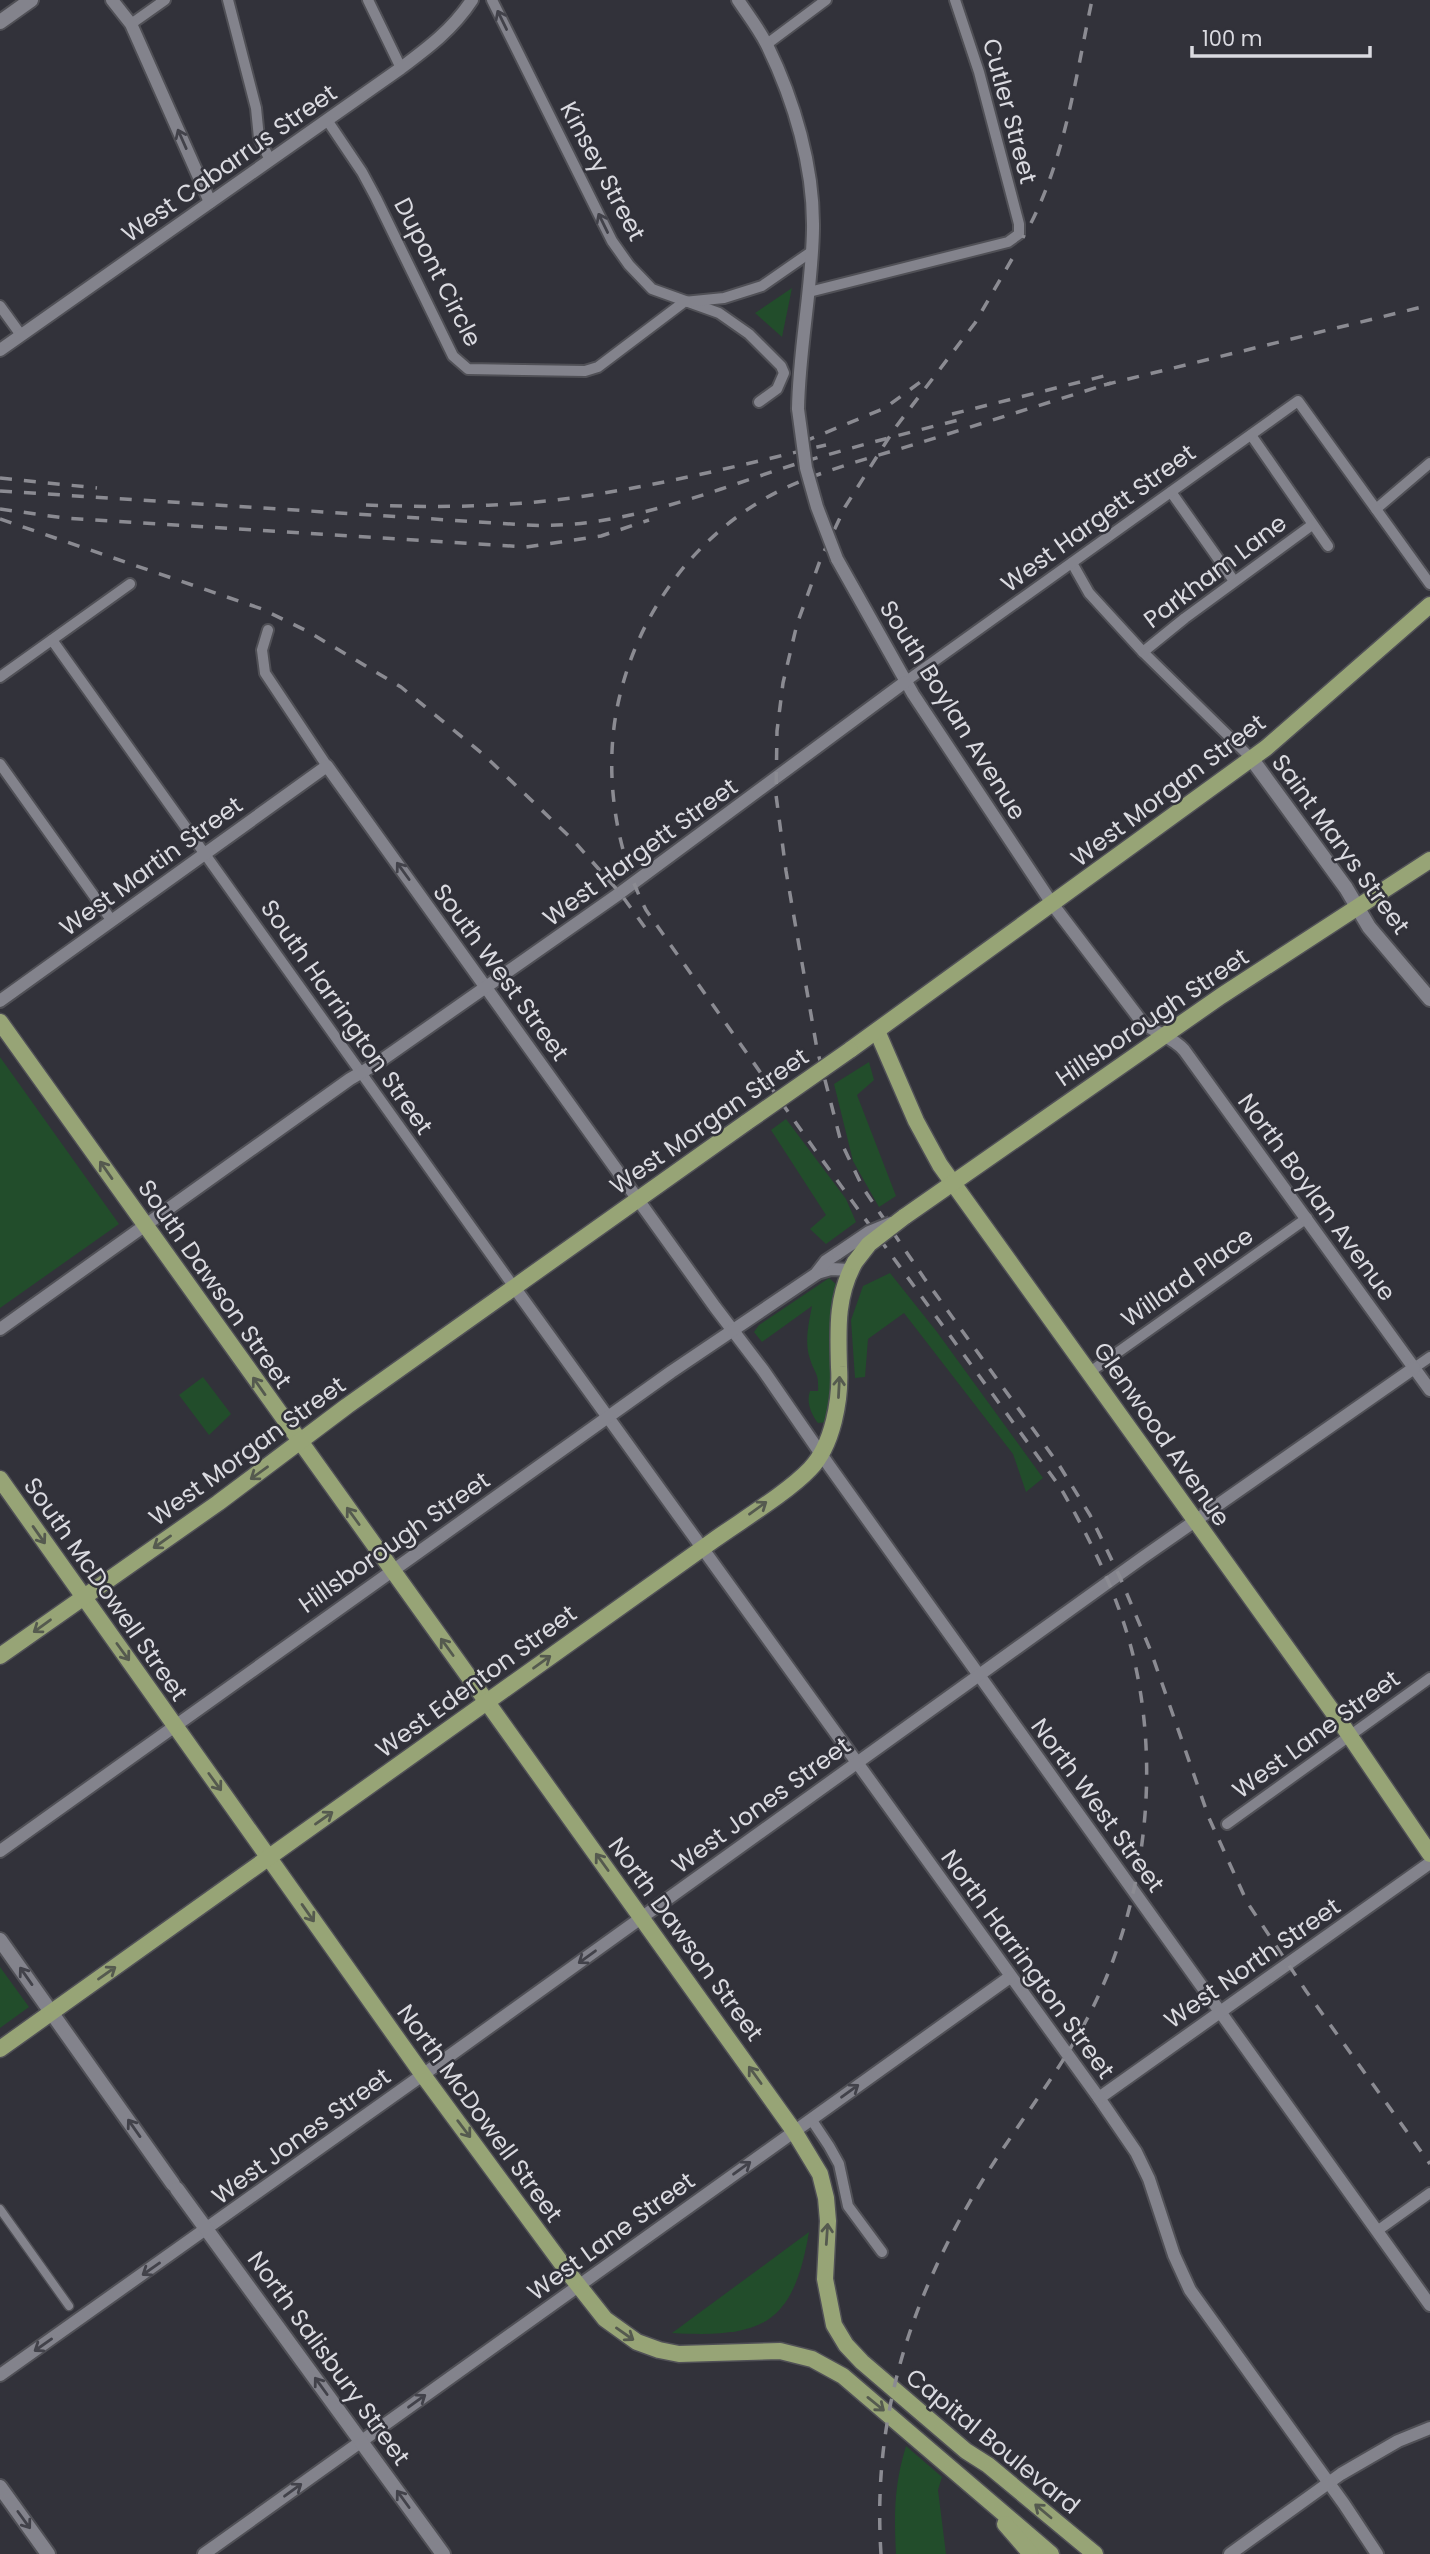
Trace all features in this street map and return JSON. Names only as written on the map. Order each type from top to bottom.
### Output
[{"type":"main road","points":[[0,22],[31,0]]},
{"type":"main road","name":"West Morgan Street","points":[[0,1656],[1053,905],[1266,748],[1430,605]]},
{"type":"main road","name":"Saint Marys Street","points":[[1251,758],[1346,888],[1368,927],[1430,999]]},
{"type":"main road","name":"Hillsborough Street","points":[[850,1270],[869,1244],[952,1182],[1232,989],[1430,860]]},
{"type":"main road","name":"South Dawson Street","points":[[0,1022],[393,1571]]},
{"type":"main road","name":"Glenwood Avenue","points":[[877,1031],[916,1121],[952,1182],[1196,1520],[1430,1854]]},
{"type":"main road","name":"West Edenton Street","points":[[0,2049],[810,1469],[829,1433],[838,1403],[838,1315],[850,1270]]},
{"type":"main road","name":"South McDowell Street","points":[[0,1479],[175,1726]]},
{"type":"main road","name":"North Dawson Street","points":[[393,1571],[794,2131],[820,2174],[828,2221],[825,2279],[831,2313],[846,2345],[862,2362]]},
{"type":"main road","name":"North McDowell Street","points":[[175,1726],[423,2075],[605,2319],[636,2342],[659,2350],[679,2354],[780,2351],[812,2359],[843,2376]]},
{"type":"main road","name":"North Salisbury Street","points":[[0,1940],[175,2187],[443,2554]]},
{"type":"main road","name":"Capital Boulevard","points":[[862,2362],[966,2451],[988,2465],[1095,2554]]},
{"type":"main road","name":"Capital Boulevard","points":[[843,2376],[1051,2554]]},
{"type":"main road","points":[[972,2485],[1031,2554]]},
{"type":"main road","points":[[0,2487],[48,2554]]},
{"type":"street","points":[[112,0],[131,24],[210,202]]},
{"type":"street","points":[[131,24],[165,0]]},
{"type":"street","points":[[228,0],[256,108],[259,138],[270,160]]},
{"type":"street","points":[[368,0],[401,68]]},
{"type":"street","name":"West Cabarrus Street","points":[[0,350],[401,68],[441,38],[457,22],[472,0]]},
{"type":"street","name":"Kinsey Street","points":[[492,0],[612,241],[629,265],[652,289],[719,313],[749,334],[781,366],[784,373],[777,389],[760,402]]},
{"type":"street","name":"South Boylan Avenue","points":[[738,0],[767,44],[790,101],[811,194],[813,228],[809,292],[801,341],[799,409],[806,468],[817,508],[838,559],[905,682],[1053,905],[1142,1022],[1153,1032],[1164,1036]]},
{"type":"street","points":[[767,44],[826,0]]},
{"type":"street","name":"Cutler Street","points":[[809,292],[1013,240],[1019,234],[1019,224],[979,72],[955,0]]},
{"type":"street","name":"Dupont Circle","points":[[327,120],[376,198],[453,356],[468,369],[585,371],[598,367],[684,302]]},
{"type":"street","points":[[684,302],[724,298],[762,286],[811,252]]},
{"type":"street","points":[[0,306],[21,335]]},
{"type":"street","name":"West Hargett Street","points":[[0,1328],[684,847],[905,682],[1298,401],[1376,509]]},
{"type":"street","points":[[1251,435],[1328,546]]},
{"type":"street","points":[[1430,463],[1376,509],[1430,584]]},
{"type":"street","points":[[1171,492],[1234,581]]},
{"type":"street","name":"Parkham Lane","points":[[1143,652],[1312,524]]},
{"type":"street","name":"Saint Marys Street","points":[[1072,563],[1089,593],[1143,652],[1251,758]]},
{"type":"street","points":[[0,677],[130,584]]},
{"type":"street","name":"South West Street","points":[[268,630],[262,650],[265,674],[327,765],[732,1329]]},
{"type":"street","name":"South Harrington Street","points":[[52,640],[608,1418]]},
{"type":"street","points":[[0,764],[112,921]]},
{"type":"street","name":"West Martin Street","points":[[0,1001],[327,765]]},
{"type":"street","name":"North Boylan Avenue","points":[[1164,1036],[1180,1045],[1430,1391]]},
{"type":"street","name":"Hillsborough Street","points":[[0,1851],[732,1329],[816,1273],[826,1261],[869,1232],[904,1217]]},
{"type":"street","name":"Willard Place","points":[[1090,1371],[1307,1218]]},
{"type":"street","name":"Hillsborough Street","points":[[816,1273],[831,1269],[850,1270]]},
{"type":"street","name":"North West Street","points":[[732,1329],[1430,2305]]},
{"type":"street","name":"West Jones Street","points":[[0,2375],[207,2230],[856,1762],[1430,1357]]},
{"type":"street","name":"North Harrington Street","points":[[608,1418],[1136,2152],[1149,2179],[1174,2255],[1190,2290],[1377,2554]]},
{"type":"street","name":"West Lane Street","points":[[1227,1824],[1430,1678]]},
{"type":"street","name":"West North Street","points":[[1099,2098],[1430,1863]]},
{"type":"street","name":"West Lane Street","points":[[204,2554],[1010,1977]]},
{"type":"street","points":[[811,2119],[838,2164],[848,2206],[882,2252]]},
{"type":"street","points":[[1377,2231],[1430,2193]]},
{"type":"street","points":[[0,2209],[69,2306]]},
{"type":"street","points":[[1230,2554],[1328,2483],[1398,2441],[1430,2428]]},
{"type":"green space","points":[[792,288],[782,337],[755,313]]},
{"type":"green space","points":[[0,1057],[119,1224],[0,1308]]},
{"type":"green space","points":[[869,1062],[874,1080],[857,1095],[896,1196],[879,1207],[853,1161],[834,1084]]},
{"type":"green space","points":[[786,1119],[846,1199],[856,1222],[826,1244],[810,1229],[826,1215],[771,1130]]},
{"type":"green space","points":[[890,1273],[937,1332],[1043,1478],[1026,1492],[1013,1454],[904,1313],[868,1339],[865,1377],[855,1378],[851,1320],[863,1286]]},
{"type":"green space","points":[[829,1278],[837,1285],[829,1422],[818,1423],[809,1404],[810,1391],[818,1391],[817,1377],[807,1346],[812,1306],[762,1342],[754,1332],[759,1325]]},
{"type":"green space","points":[[203,1377],[231,1414],[209,1435],[179,1395]]},
{"type":"green space","points":[[0,1967],[29,2007],[0,2028]]},
{"type":"green space","points":[[809,2232],[794,2288],[783,2306],[769,2319],[751,2328],[730,2332],[672,2333]]},
{"type":"green space","points":[[906,2446],[942,2477],[938,2490],[946,2554],[896,2554],[896,2500]]},
{"type":"railway","points":[[1031,223],[1043,197],[1061,142],[1092,0]]},
{"type":"railway","points":[[1012,259],[975,323],[895,428],[845,507],[821,558],[797,624],[783,683],[777,731],[776,795],[786,871],[817,1049],[841,1142],[863,1188],[924,1278],[1059,1465],[1090,1515],[1150,1649],[1209,1818],[1247,1902],[1306,1991],[1430,2164]]},
{"type":"railway","points":[[1104,385],[1430,305]]},
{"type":"railway","points":[[952,414],[1104,376]]},
{"type":"railway","points":[[803,442],[885,408],[923,380]]},
{"type":"railway","points":[[881,2554],[880,2503],[890,2407],[916,2315],[934,2271],[981,2183],[1063,2061],[1087,2019],[1107,1977],[1122,1933],[1134,1888],[1142,1841],[1146,1794],[1142,1701],[1127,1633],[1111,1589],[1093,1548],[1060,1487],[815,1150],[646,910],[626,860],[614,807],[614,725],[629,666],[658,603],[677,575],[700,549],[725,526],[753,506],[783,489],[833,469],[1111,383]]},
{"type":"railway","points":[[0,491],[526,525],[561,525],[595,522],[663,507],[796,464],[967,418]]},
{"type":"railway","points":[[366,505],[476,506],[558,500],[676,480],[826,445]]},
{"type":"railway","points":[[0,478],[97,488]]},
{"type":"railway","points":[[0,509],[64,518],[526,547],[601,536],[649,520]]},
{"type":"railway","points":[[0,519],[262,609],[307,631],[401,687],[484,755],[573,840],[620,893],[649,933]]}]
